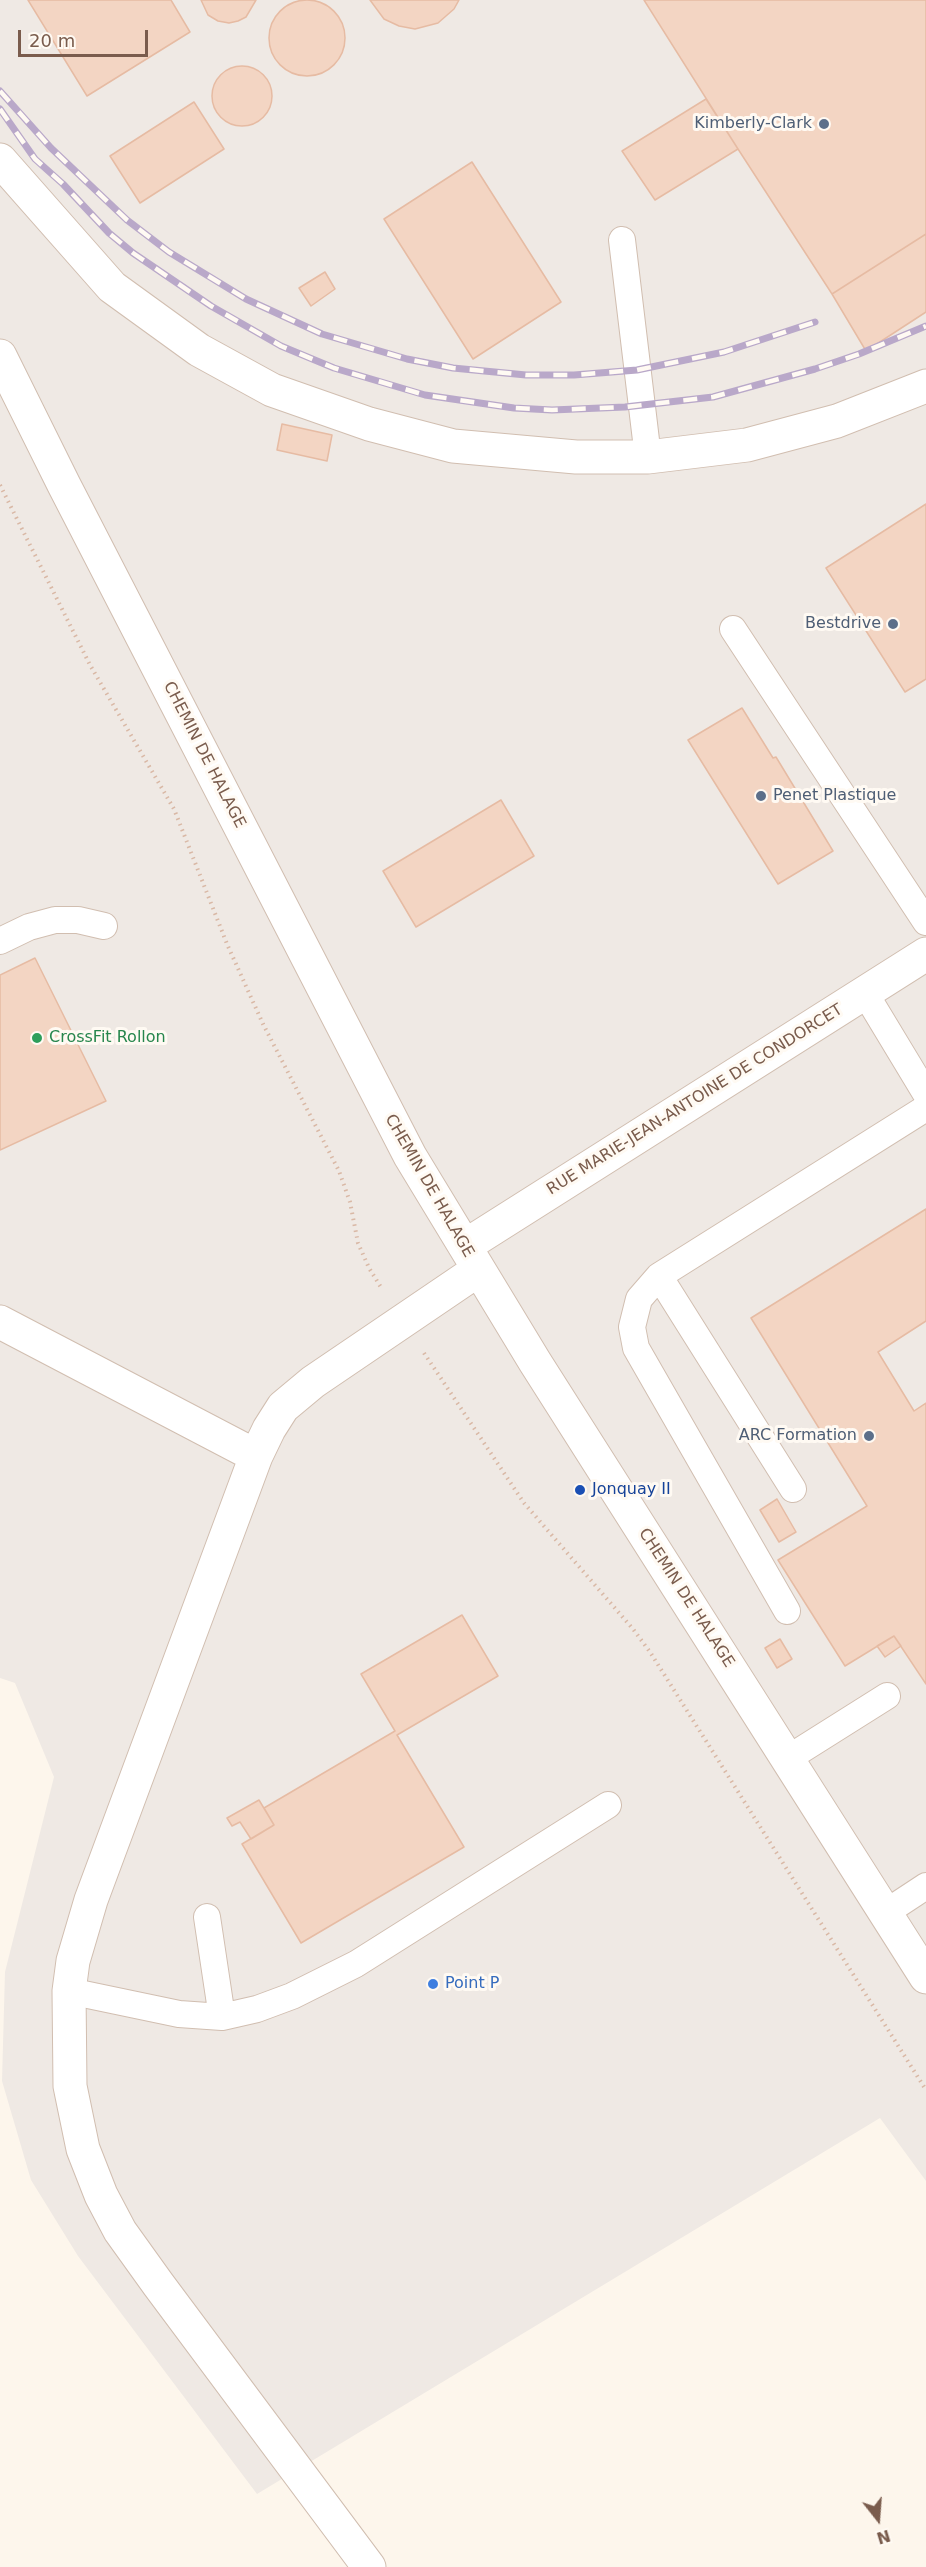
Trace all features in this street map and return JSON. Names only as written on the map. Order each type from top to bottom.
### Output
[{"type":"street","points":[[0,160],[112,287],[199,350],[272,390],[369,424],[453,446],[576,457],[648,457],[747,445],[837,421],[926,386]]},
{"type":"street","name":"CHEMIN DE HALAGE","points":[[0,356],[64,485],[410,1156],[471,1258],[926,1977]]},
{"type":"street","name":"RUE MARIE-JEAN-ANTOINE DE CONDORCET","points":[[369,2567],[158,2284],[120,2231],[105,2204],[83,2149],[70,2086],[69,1991],[73,1961],[91,1900],[256,1456],[284,1407],[471,1258],[926,954]]},
{"type":"street","points":[[0,1322],[256,1456]]},
{"type":"lane","points":[[622,240],[648,457]]},
{"type":"lane","points":[[733,629],[926,922]]},
{"type":"lane","points":[[0,941],[29,927],[54,920],[78,920],[104,926]]},
{"type":"lane","points":[[865,993],[926,1094]]},
{"type":"lane","points":[[787,1611],[636,1348],[632,1327],[639,1299],[659,1276],[926,1108]]},
{"type":"lane","points":[[659,1276],[793,1489]]},
{"type":"lane","points":[[787,1759],[887,1696]]},
{"type":"lane","points":[[69,1991],[179,2014],[222,2017],[257,2009],[292,1996],[356,1964],[608,1805]]},
{"type":"lane","points":[[885,1913],[926,1886]]},
{"type":"lane","points":[[207,1917],[222,2017]]},
{"type":"shaded area","points":[[0,0],[926,0],[926,2181],[880,2118],[257,2494],[78,2256],[31,2180],[2,2081],[5,1972],[54,1777],[15,1683],[0,1678]]},
{"type":"building","points":[[28,0],[171,0],[190,32],[87,96]]},
{"type":"building","points":[[201,0],[256,0],[246,17],[229,23],[218,21],[208,15]]},
{"type":"building","points":[[307,0],[321,3],[334,11],[342,24],[345,38],[342,52],[334,65],[321,73],[307,76],[293,73],[280,65],[272,52],[269,38],[272,24],[280,11],[293,3]]},
{"type":"building","points":[[370,0],[459,0],[454,9],[438,23],[415,29],[399,26],[384,19]]},
{"type":"building","name":"Kimberly-Clark","points":[[644,0],[926,0],[926,234],[832,294]]},
{"type":"building","points":[[236,66],[248,66],[259,71],[267,79],[272,96],[270,108],[259,121],[248,126],[236,126],[225,121],[217,113],[212,102],[212,90],[217,79],[225,71]]},
{"type":"building","points":[[706,99],[738,149],[655,200],[622,151]]},
{"type":"building","points":[[194,102],[224,149],[140,203],[110,156]]},
{"type":"building","points":[[472,162],[561,302],[473,359],[384,219]]},
{"type":"building","points":[[926,234],[926,312],[866,351],[832,294]]},
{"type":"building","points":[[325,272],[335,289],[311,306],[299,288]]},
{"type":"building","points":[[282,424],[332,435],[327,461],[277,450]]},
{"type":"building","name":"Bestdrive","points":[[926,504],[926,679],[905,692],[826,568]]},
{"type":"building","name":"Penet Plastique","points":[[742,708],[773,758],[776,757],[833,851],[778,884],[688,740]]},
{"type":"building","points":[[501,800],[534,856],[416,927],[383,871]]},
{"type":"building","name":"CrossFit Rollon","points":[[35,958],[106,1101],[0,1150],[0,975]]},
{"type":"building","points":[[926,1209],[926,1321],[878,1352],[914,1411],[926,1403],[926,1684],[894,1636],[845,1666],[778,1560],[867,1506],[751,1318]]},
{"type":"building","points":[[777,1499],[796,1532],[779,1542],[760,1510]]},
{"type":"building","points":[[462,1615],[498,1676],[397,1735],[464,1847],[301,1943],[242,1844],[274,1825],[264,1808],[395,1731],[361,1674]]},
{"type":"building","points":[[894,1636],[901,1646],[885,1657],[877,1646]]},
{"type":"building","points":[[780,1639],[792,1659],[777,1668],[765,1648]]},
{"type":"building","points":[[259,1800],[274,1825],[251,1839],[240,1822],[232,1826],[227,1818]]},
{"type":"railway","points":[[0,91],[51,148],[127,220],[169,252],[246,299],[322,334],[407,359],[453,368],[526,375],[574,375],[637,370],[724,352],[815,322]]},
{"type":"railway","points":[[0,109],[35,159],[63,184],[109,233],[133,253],[211,306],[281,346],[334,368],[425,395],[514,408],[552,410],[625,407],[713,397],[815,369],[859,354],[926,326]]},
{"type":"place","name":"Kimberly-Clark","points":[[824,124]]},
{"type":"place","name":"Bestdrive","points":[[893,624]]},
{"type":"place","name":"Penet Plastique","points":[[761,796]]},
{"type":"place","name":"CrossFit Rollon","points":[[37,1038]]},
{"type":"place","name":"ARC Formation","points":[[869,1436]]},
{"type":"place","name":"Jonquay II","points":[[580,1490]]},
{"type":"place","name":"Point P","points":[[433,1984]]}]
